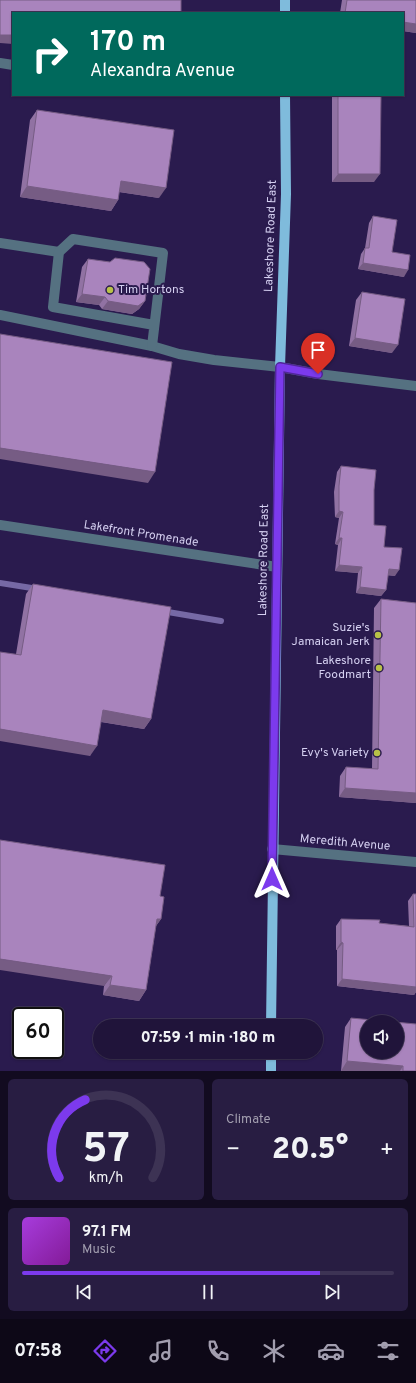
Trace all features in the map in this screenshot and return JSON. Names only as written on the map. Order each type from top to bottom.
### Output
[{"type":"main road","points":[[285,0],[285,12]]},
{"type":"main road","name":"Lakeshore Road East","points":[[271,1019],[272,849],[280,367],[286,194],[285,96]]},
{"type":"main road","points":[[271,1059],[271,1071]]},
{"type":"street","points":[[0,63],[12,65]]},
{"type":"street","points":[[152,346],[163,253],[73,239],[59,252],[53,307],[154,325]]},
{"type":"street","points":[[0,243],[59,252]]},
{"type":"street","points":[[0,315],[152,346],[179,354],[214,360],[280,367],[318,374],[416,386]]},
{"type":"street","name":"Lakefront Promenade","points":[[0,525],[277,567]]},
{"type":"street","name":"Meredith Avenue","points":[[272,849],[416,862]]},
{"type":"building","points":[[0,0],[181,0],[181,12],[12,12],[12,35],[0,35]]},
{"type":"building","points":[[347,0],[416,0],[416,24],[404,22],[404,12],[345,12]]},
{"type":"building","points":[[338,96],[381,96],[380,174],[338,174]]},
{"type":"building","points":[[37,110],[174,130],[166,188],[121,181],[118,200],[27,186]]},
{"type":"building","points":[[373,216],[397,220],[392,252],[410,255],[408,270],[363,263],[365,248],[369,248]]},
{"type":"building","name":"Tim Hortons","points":[[115,258],[144,262],[150,269],[145,301],[138,306],[108,301],[105,297],[82,294],[88,259],[110,262]]},
{"type":"building","points":[[362,292],[405,299],[398,345],[355,338]]},
{"type":"building","points":[[0,334],[172,362],[155,472],[0,448]]},
{"type":"building","points":[[341,466],[376,470],[374,490],[374,525],[386,526],[384,547],[402,548],[399,570],[389,569],[386,590],[360,587],[362,567],[339,565],[342,538],[339,538],[343,512],[339,511]]},
{"type":"building","points":[[33,584],[171,607],[151,719],[103,710],[97,746],[0,729],[0,652],[21,655]]},
{"type":"building","points":[[381,599],[416,603],[416,793],[345,788],[346,767],[378,769]]},
{"type":"building","points":[[0,840],[165,865],[160,896],[164,897],[161,919],[157,919],[146,990],[110,985],[112,976],[0,959]]},
{"type":"building","points":[[413,894],[416,894],[416,987],[342,979],[343,943],[341,942],[341,919],[380,920],[379,923],[414,927]]},
{"type":"building","points":[[351,1018],[360,1019],[360,1059],[404,1059],[404,1023],[416,1024],[416,1071],[403,1071],[403,1066],[347,1061]]},
{"type":"waterway","points":[[0,583],[38,589]]},
{"type":"waterway","points":[[162,611],[221,621]]},
{"type":"place","name":"Tim Hortons","points":[[110,290]]},
{"type":"place","name":"Suzie's Jamaican Jerk","points":[[378,635]]},
{"type":"place","name":"Lakeshore Foodmart","points":[[379,668]]},
{"type":"place","name":"Evy's Variety","points":[[377,753]]},
{"type":"route","points":[[272,879],[280,367],[318,374]]}]
